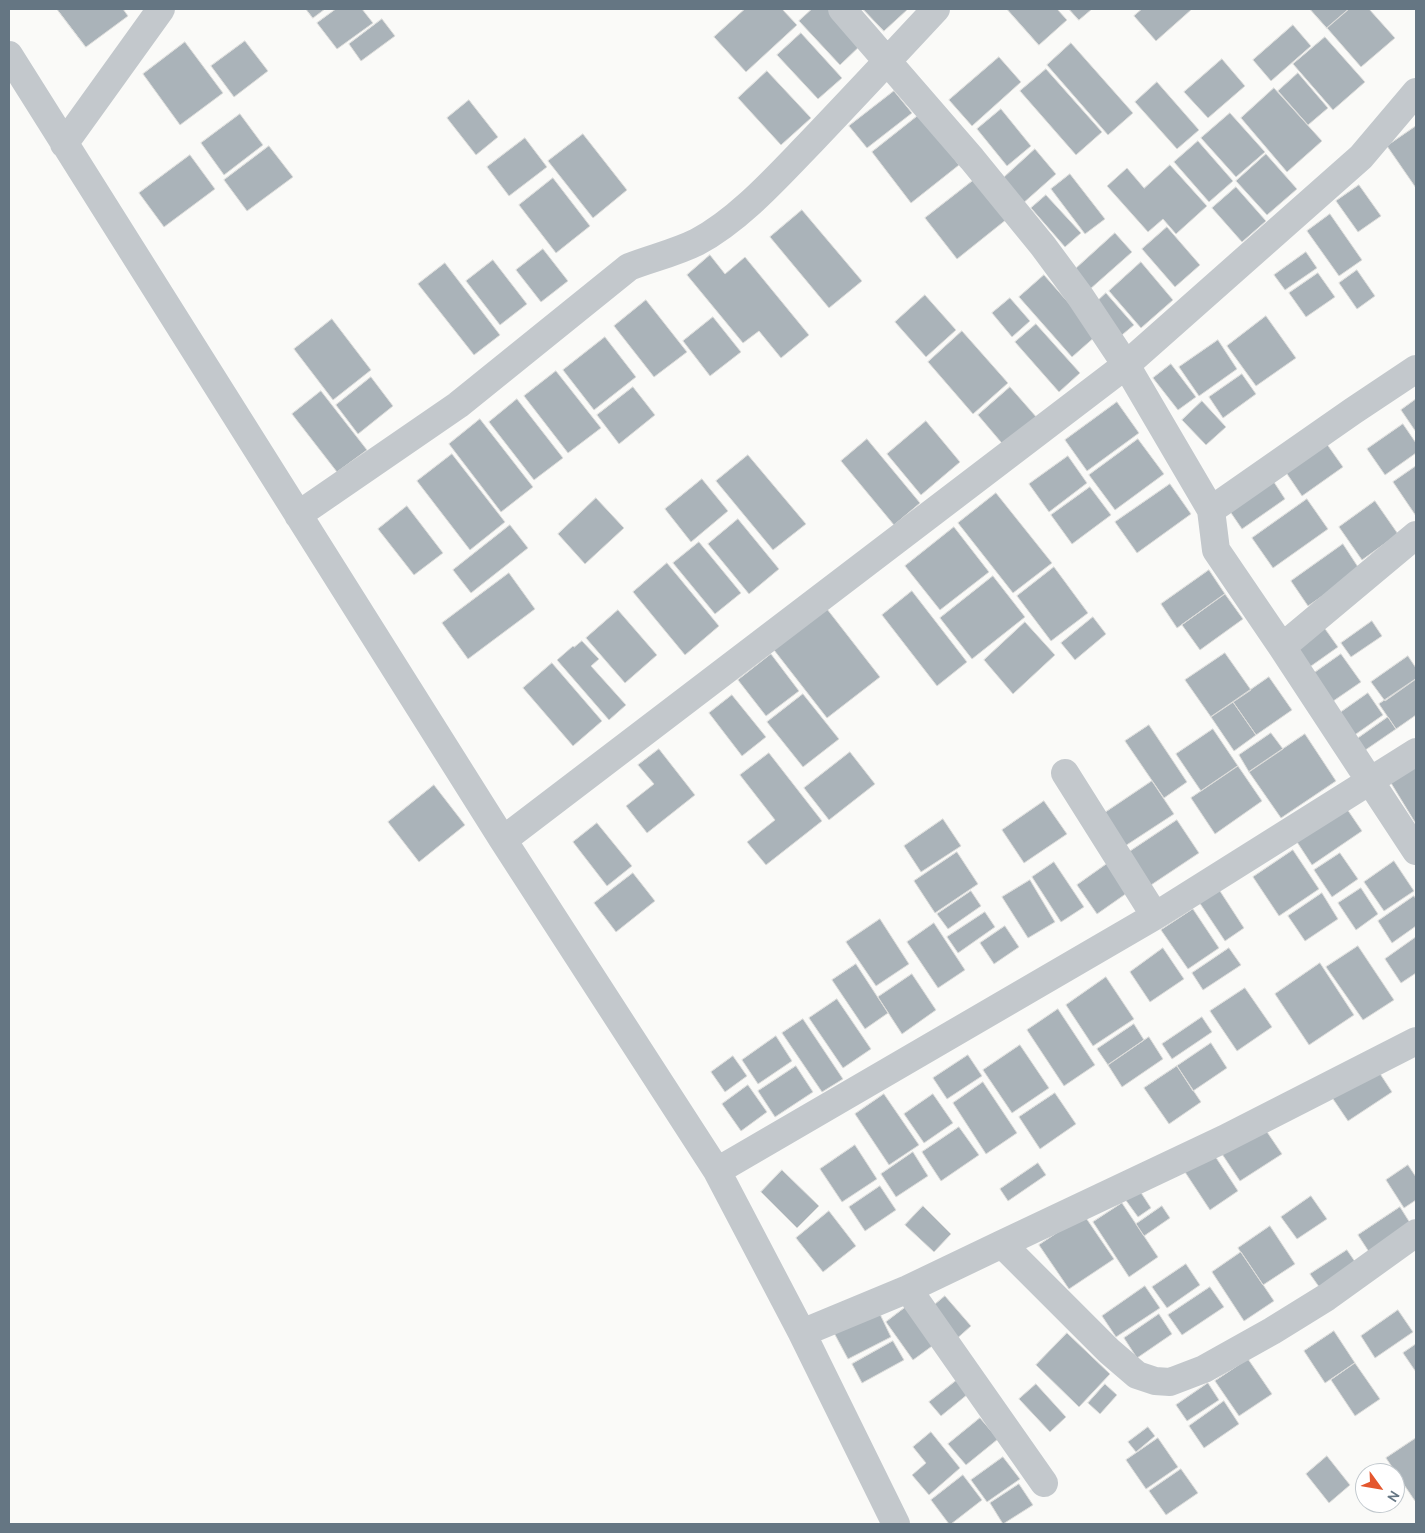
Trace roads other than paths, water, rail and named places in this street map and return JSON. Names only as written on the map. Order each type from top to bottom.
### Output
[{"type":"street","points":[[64,144],[161,9]]},
{"type":"street","points":[[842,9],[972,159],[1043,246],[1080,296],[1126,365],[1211,510],[1216,550],[1282,646],[1416,851]]},
{"type":"street","points":[[298,515],[458,405],[629,267],[698,242],[726,223],[772,182],[936,9]]},
{"type":"street","points":[[9,55],[503,840],[717,1171],[802,1332],[896,1524]]},
{"type":"street","points":[[503,840],[1126,365],[1361,157],[1416,92]]},
{"type":"street","points":[[1211,510],[1416,369]]},
{"type":"street","points":[[1282,646],[1416,536]]},
{"type":"street","points":[[717,1171],[1154,916],[1371,782],[1416,752]]},
{"type":"street","points":[[1065,773],[1154,916]]},
{"type":"street","points":[[802,1332],[908,1289],[1224,1139],[1416,1041]]},
{"type":"street","points":[[1002,1244],[1109,1351],[1137,1375],[1154,1382],[1170,1382],[1204,1369],[1327,1297],[1416,1233]]},
{"type":"street","points":[[908,1289],[1044,1483]]}]
